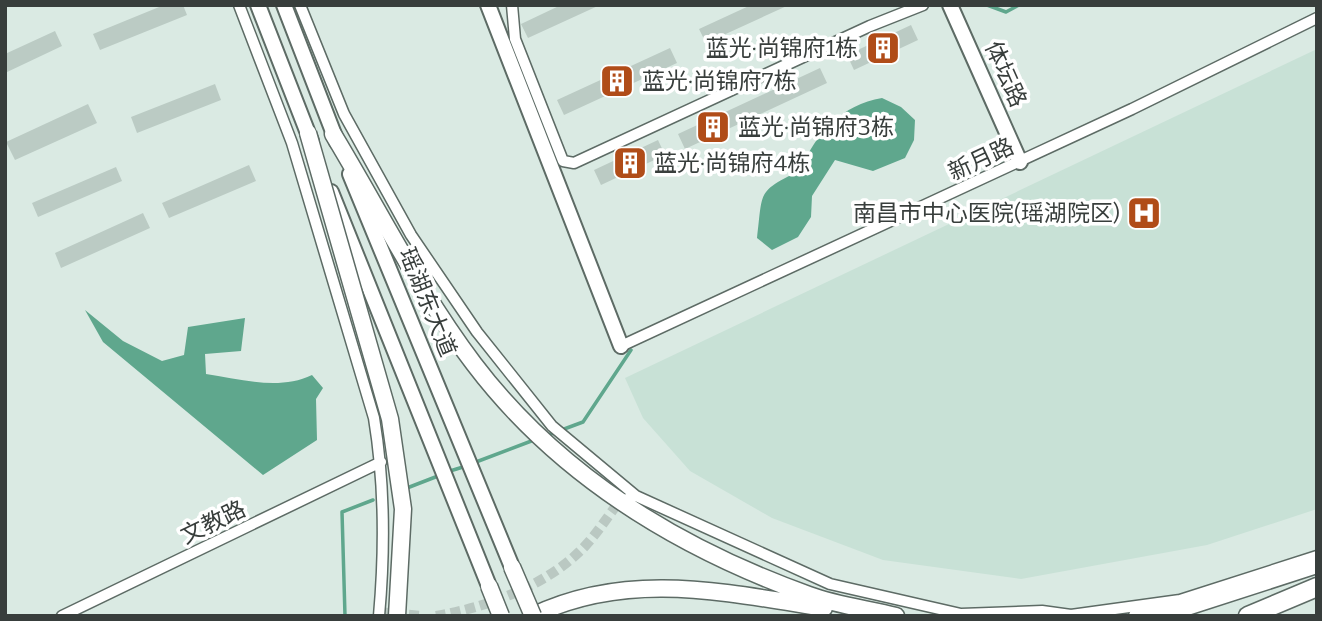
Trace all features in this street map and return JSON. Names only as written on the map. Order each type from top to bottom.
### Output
[{"type":"highway","points":[[1248,616],[1317,587]]},
{"type":"main road","points":[[258,5],[501,616]]},
{"type":"main road","name":"瑶湖东大道","points":[[284,5],[333,134],[532,616]]},
{"type":"main road","points":[[488,5],[621,346]]},
{"type":"main road","name":"体坛路","points":[[950,5],[1020,162]]},
{"type":"main road","points":[[308,133],[390,419],[403,509],[397,616]]},
{"type":"main road","points":[[333,134],[436,308],[473,363],[514,412],[583,477],[618,502],[721,559],[811,596],[896,616]]},
{"type":"main road","points":[[1137,616],[1181,609],[1317,565]]},
{"type":"main road","points":[[532,616],[561,602],[609,590],[668,587],[875,616]]},
{"type":"street","points":[[239,5],[292,143],[374,418],[381,462],[385,542],[379,616]]},
{"type":"street","points":[[300,5],[344,114],[411,235],[469,321],[552,426],[636,496],[830,584],[961,614],[1042,611],[1071,615],[1180,600],[1317,556]]},
{"type":"street","points":[[512,5],[515,39],[563,161],[574,163],[870,26],[923,5]]},
{"type":"street","name":"新月路","points":[[621,346],[1020,162],[1317,18]]},
{"type":"street","name":"文教路","points":[[62,616],[381,462]]},
{"type":"street","points":[[618,502],[636,496]]},
{"type":"shaded area","name":"南昌市中心医院(瑶湖院区)","points":[[1317,49],[1317,509],[1207,545],[1021,579],[883,560],[772,518],[690,471],[643,418],[625,378]]},
{"type":"shaded area","points":[[882,98],[901,107],[915,120],[914,140],[905,158],[873,171],[835,160],[812,196],[811,217],[798,237],[772,250],[757,238],[762,202],[769,189],[801,170],[822,133],[842,114]]},
{"type":"shaded area","points":[[85,310],[123,341],[162,361],[184,355],[188,327],[245,318],[241,351],[205,354],[206,374],[273,383],[299,380],[312,375],[323,388],[316,399],[317,440],[263,475],[103,342]]},
{"type":"building","points":[[164,5],[183,5],[187,15],[100,50],[93,34]]},
{"type":"building","points":[[561,5],[600,5],[528,38],[521,24]]},
{"type":"building","points":[[751,5],[789,5],[706,43],[699,29]]},
{"type":"building","name":"蓝光·尚锦府1栋","points":[[911,25],[918,40],[854,70],[847,55]]},
{"type":"building","points":[[55,31],[62,46],[5,73],[5,54]]},
{"type":"building","name":"蓝光·尚锦府7栋","points":[[670,48],[677,63],[564,115],[557,100]]},
{"type":"building","points":[[820,68],[827,83],[685,149],[678,134]]},
{"type":"building","points":[[215,84],[221,100],[137,133],[131,117]]},
{"type":"building","points":[[88,104],[97,123],[15,160],[6,142]]},
{"type":"building","name":"蓝光·尚锦府4栋","points":[[658,140],[665,155],[601,185],[594,170]]},
{"type":"building","points":[[249,165],[256,181],[169,218],[162,203]]},
{"type":"building","points":[[116,167],[122,181],[38,217],[32,203]]},
{"type":"building","points":[[143,213],[150,228],[61,268],[55,253]]},
{"type":"waterway","points":[[987,5],[1006,12],[1019,5]]},
{"type":"waterway","points":[[548,435],[583,422],[631,350]]},
{"type":"waterway","points":[[476,462],[534,440]]},
{"type":"waterway","points":[[450,471],[463,467]]},
{"type":"waterway","points":[[407,488],[438,476]]},
{"type":"waterway","points":[[345,616],[342,512],[373,500]]},
{"type":"tunnel","points":[[436,616],[497,600],[554,572],[586,545],[619,502]]},
{"type":"tunnel","points":[[379,612],[421,616]]},
{"type":"place","name":"蓝光·尚锦府1栋","points":[[883,48]]},
{"type":"place","name":"蓝光·尚锦府7栋","points":[[617,81]]},
{"type":"place","name":"蓝光·尚锦府3栋","points":[[713,127]]},
{"type":"place","name":"蓝光·尚锦府4栋","points":[[630,163]]},
{"type":"place","name":"南昌市中心医院(瑶湖院区)","points":[[1144,213]]}]
